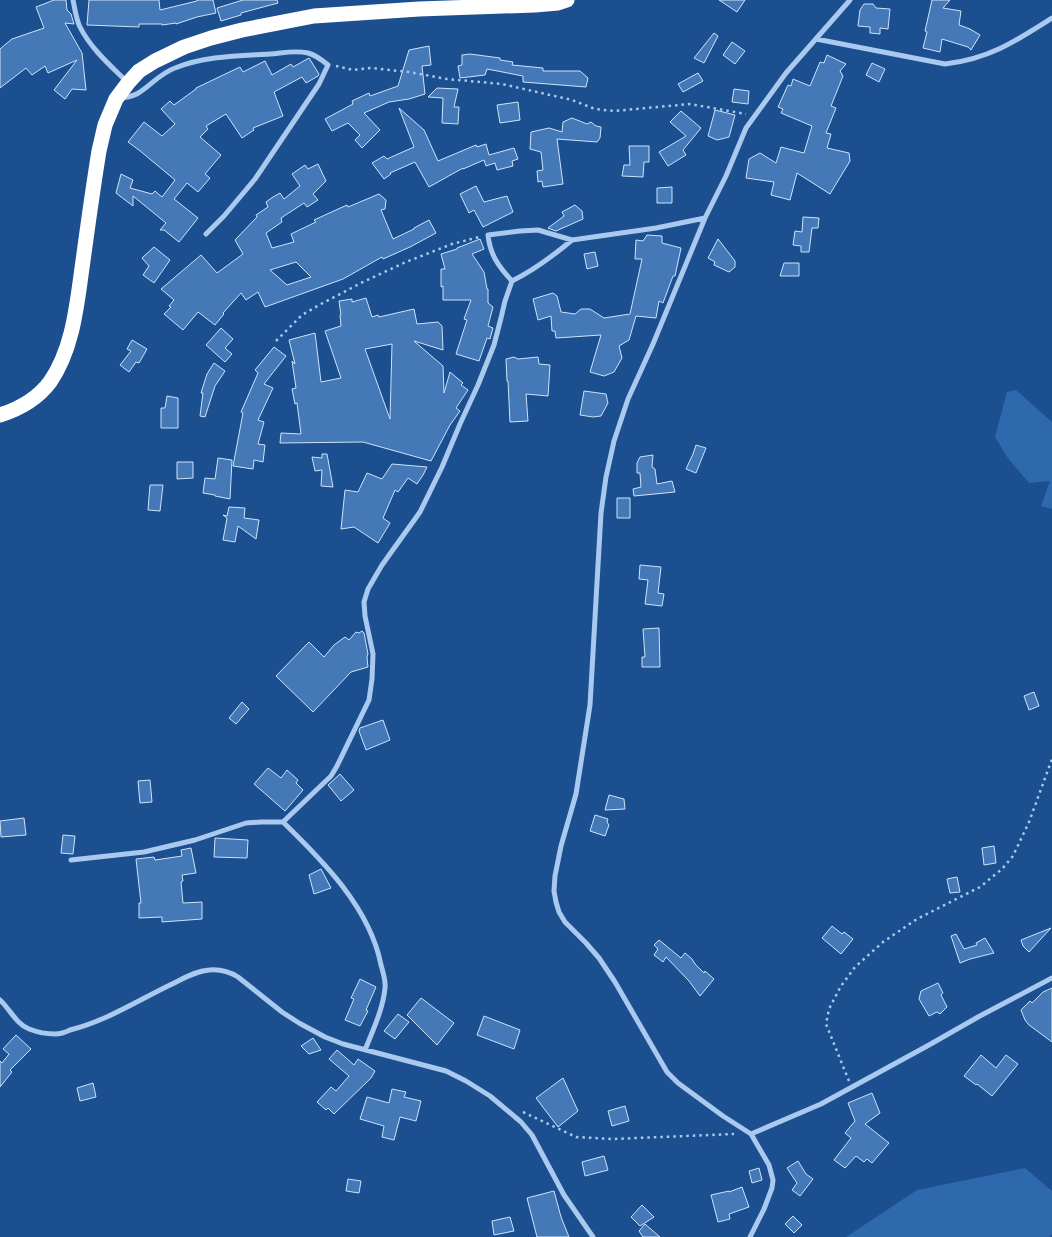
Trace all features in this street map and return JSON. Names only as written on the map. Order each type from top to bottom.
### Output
[{"type":"highway","points":[[0,415],[36,398],[50,382],[65,354],[74,316],[99,151],[105,125],[116,99],[139,71],[155,60],[211,38],[314,16],[420,9],[535,5],[558,3],[567,0]]},
{"type":"street","points":[[73,0],[80,26],[87,38],[99,54],[128,83]]},
{"type":"street","points":[[750,1237],[772,1188],[773,1180],[769,1164],[751,1134],[678,1083],[667,1072],[615,982],[595,953],[565,922],[559,912],[554,892],[555,876],[561,846],[576,794],[590,704],[601,513],[614,441],[628,400],[705,218],[726,176],[746,128],[786,73],[850,0]]},
{"type":"street","points":[[816,38],[946,64],[963,62],[986,55],[1016,41],[1052,18]]},
{"type":"street","points":[[116,99],[140,93],[161,75],[174,68],[217,57],[296,51],[310,53],[328,65],[319,84],[255,179],[206,234]]},
{"type":"street","points":[[512,281],[500,268],[493,256],[488,236],[538,230],[572,240],[656,228],[705,218]]},
{"type":"street","points":[[72,860],[144,852],[195,840],[246,824],[282,822],[331,776],[369,700],[373,654],[365,616],[364,602],[368,590],[382,566],[420,512],[442,467],[494,345],[512,281],[547,260],[572,240]]},
{"type":"street","points":[[282,822],[337,879],[362,913],[379,954],[385,986],[381,1009],[366,1050]]},
{"type":"street","points":[[0,1000],[16,1020],[28,1029],[56,1034],[85,1027],[109,1017],[200,971],[218,970],[231,973],[282,1012],[312,1030],[343,1044],[446,1071],[490,1096],[521,1122],[532,1135],[564,1195],[593,1237]]},
{"type":"street","points":[[751,1134],[821,1104],[978,1016],[1052,978]]},
{"type":"path","points":[[328,65],[354,70],[371,68],[409,72],[447,80],[502,84],[572,100],[595,109],[614,111],[690,104],[755,116]]},
{"type":"path","points":[[276,341],[302,315],[361,283],[406,262],[452,244],[488,236]]},
{"type":"path","points":[[852,1087],[826,1024],[829,1009],[841,986],[856,967],[882,942],[916,919],[980,887],[1002,869],[1013,856],[1029,822],[1052,759]]},
{"type":"path","points":[[516,1108],[576,1137],[613,1139],[751,1134]]},
{"type":"shaded area","points":[[1016,390],[1052,422],[1052,509],[1041,506],[1050,481],[1029,483],[1007,457],[995,437],[1007,392]]},
{"type":"shaded area","points":[[1025,1168],[1052,1191],[1052,1234],[1050,1237],[846,1237],[917,1190]]},
{"type":"building","points":[[54,0],[66,0],[67,10],[71,14],[74,24],[65,23],[82,53],[86,90],[72,89],[65,99],[54,90],[77,60],[48,73],[45,66],[32,75],[26,68],[0,88],[0,49],[12,39],[44,28],[36,7]]},
{"type":"building","points":[[89,0],[159,0],[160,10],[197,0],[213,0],[216,13],[176,24],[139,24],[139,27],[87,25]]},
{"type":"building","points":[[243,0],[277,0],[278,3],[241,13],[241,15],[221,21],[217,8]]},
{"type":"building","points":[[719,0],[745,0],[737,12]]},
{"type":"building","points":[[932,0],[950,0],[943,8],[961,11],[959,25],[980,35],[971,50],[968,47],[942,39],[940,52],[923,48]]},
{"type":"building","points":[[864,4],[873,4],[876,8],[890,9],[888,29],[880,28],[880,34],[870,33],[870,27],[858,26],[860,10]]},
{"type":"building","points":[[714,33],[718,36],[704,63],[694,58]]},
{"type":"building","points":[[732,42],[745,51],[735,64],[723,55]]},
{"type":"building","points":[[429,46],[431,65],[422,66],[425,94],[389,102],[364,113],[380,130],[362,148],[355,140],[360,135],[348,123],[332,131],[325,119],[353,104],[352,101],[369,93],[370,96],[398,86],[409,50]]},
{"type":"building","points":[[470,54],[500,58],[500,60],[513,62],[512,65],[543,68],[543,71],[580,71],[588,78],[586,87],[523,82],[523,76],[487,69],[485,75],[460,78],[458,66],[462,65],[462,55]]},
{"type":"building","points":[[827,55],[846,64],[840,71],[843,76],[831,106],[836,108],[826,133],[831,134],[827,148],[849,153],[850,161],[830,194],[797,173],[790,200],[771,195],[774,182],[746,178],[749,159],[760,153],[776,163],[781,147],[804,153],[812,126],[781,113],[783,109],[778,107],[788,85],[791,86],[793,79],[810,86],[820,62],[824,63]]},
{"type":"building","points":[[309,58],[319,74],[318,76],[306,83],[302,77],[274,92],[283,116],[253,128],[254,130],[242,138],[226,114],[206,126],[208,129],[200,137],[221,155],[205,174],[210,178],[198,192],[187,183],[174,199],[198,218],[179,242],[164,230],[160,230],[166,223],[133,196],[133,206],[116,193],[121,174],[133,180],[130,188],[152,194],[155,191],[162,197],[175,180],[128,142],[144,122],[162,136],[175,124],[161,109],[170,101],[174,105],[196,88],[240,67],[243,72],[265,61],[272,75],[291,64],[293,67]]},
{"type":"building","points":[[872,63],[885,69],[879,82],[866,75]]},
{"type":"building","points":[[698,73],[703,81],[683,92],[678,84]]},
{"type":"building","points":[[437,88],[458,89],[454,107],[459,107],[458,124],[442,123],[443,98],[428,97]]},
{"type":"building","points":[[734,89],[749,91],[748,104],[732,102]]},
{"type":"building","points":[[518,102],[520,120],[500,123],[497,105]]},
{"type":"building","points":[[399,108],[424,130],[438,161],[476,145],[477,147],[486,144],[489,155],[514,148],[518,159],[512,161],[513,166],[497,170],[495,163],[486,166],[484,160],[463,168],[429,187],[415,162],[390,173],[384,179],[372,163],[384,156],[387,159],[414,147]]},
{"type":"building","points":[[715,110],[735,115],[729,137],[717,140],[708,136]]},
{"type":"building","points":[[681,111],[701,128],[683,150],[686,155],[668,166],[659,152],[686,136],[670,122]]},
{"type":"building","points":[[572,118],[587,124],[591,122],[601,127],[600,138],[597,142],[557,139],[563,184],[543,187],[542,181],[538,182],[537,171],[543,170],[541,152],[530,149],[531,132],[549,128],[562,132],[563,122]]},
{"type":"building","points":[[629,146],[649,146],[649,162],[644,162],[643,177],[622,176],[624,165],[630,165]]},
{"type":"building","points":[[318,164],[326,181],[313,194],[318,200],[307,207],[304,203],[281,218],[282,222],[266,233],[272,248],[294,242],[291,234],[316,222],[314,220],[347,205],[348,207],[379,194],[386,200],[385,209],[381,210],[393,239],[429,220],[436,233],[383,259],[382,257],[343,279],[265,307],[258,292],[246,300],[241,293],[215,325],[198,312],[183,330],[164,314],[171,307],[169,306],[174,300],[161,289],[201,255],[217,273],[243,254],[235,240],[257,217],[256,215],[268,207],[266,202],[280,193],[284,199],[300,186],[292,174],[305,165],[308,169]],"holes":[[[296,262],[311,277],[287,285],[270,270]]]},
{"type":"building","points":[[476,186],[484,202],[507,196],[513,212],[483,227],[474,210],[469,213],[460,194]]},
{"type":"building","points":[[672,187],[672,203],[657,203],[657,188]]},
{"type":"building","points":[[575,205],[582,211],[583,219],[556,231],[548,228],[564,216],[562,212]]},
{"type":"building","points":[[803,217],[819,218],[818,228],[812,228],[809,252],[801,252],[801,246],[793,245],[795,231],[802,232]]},
{"type":"building","points":[[647,235],[662,236],[662,243],[681,248],[675,276],[673,276],[663,303],[659,301],[656,318],[636,316],[629,340],[619,346],[622,358],[614,372],[604,376],[590,372],[601,335],[556,338],[555,331],[552,331],[551,316],[538,320],[533,299],[553,293],[557,296],[561,312],[575,314],[581,309],[590,309],[604,318],[630,314],[642,259],[635,259],[636,240],[643,241]]},
{"type":"building","points":[[480,239],[484,249],[472,254],[484,272],[488,289],[488,303],[493,307],[488,326],[493,328],[490,339],[487,338],[479,361],[456,354],[467,320],[464,319],[471,300],[443,300],[441,269],[445,269],[441,254]]},
{"type":"building","points":[[718,239],[735,261],[735,267],[729,272],[714,265],[715,262],[708,258]]},
{"type":"building","points":[[154,247],[170,260],[154,283],[143,275],[149,266],[142,258]]},
{"type":"building","points":[[595,252],[598,266],[587,269],[584,254]]},
{"type":"building","points":[[784,263],[799,263],[799,276],[780,276]]},
{"type":"building","points":[[366,298],[372,317],[414,309],[417,324],[438,322],[442,326],[443,350],[414,341],[443,366],[444,393],[450,372],[468,390],[456,408],[460,411],[450,425],[431,461],[363,442],[280,443],[281,433],[301,434],[297,403],[295,404],[292,389],[296,388],[292,361],[295,364],[289,340],[315,333],[321,382],[341,378],[325,331],[341,326],[339,301],[352,299],[352,302]],"holes":[[[392,344],[390,419],[365,349]]]},
{"type":"building","points":[[221,328],[233,339],[225,348],[232,354],[225,362],[206,345]]},
{"type":"building","points":[[132,340],[147,349],[139,363],[136,362],[129,372],[120,365],[131,351],[127,349]]},
{"type":"building","points":[[274,347],[286,356],[264,384],[273,388],[258,420],[264,422],[258,444],[265,445],[263,462],[254,460],[253,469],[233,466],[243,413],[241,412],[258,373],[255,370]]},
{"type":"building","points":[[514,357],[518,359],[538,357],[539,364],[550,365],[548,396],[526,394],[528,421],[510,422],[506,359]]},
{"type":"building","points":[[214,363],[225,371],[215,386],[205,417],[200,416],[203,393],[201,393],[207,374]]},
{"type":"building","points":[[584,391],[606,394],[608,403],[601,416],[580,415]]},
{"type":"building","points":[[167,396],[178,398],[178,428],[161,428],[161,408],[165,408]]},
{"type":"building","points":[[696,445],[706,448],[696,473],[686,469]]},
{"type":"building","points":[[322,454],[327,454],[333,487],[321,486],[322,470],[315,471],[312,457],[322,458]]},
{"type":"building","points":[[653,455],[652,467],[655,469],[657,484],[672,481],[675,492],[634,496],[633,489],[641,487],[640,473],[637,473],[637,463],[640,457]]},
{"type":"building","points":[[218,458],[232,460],[230,499],[203,493],[205,478],[215,479]]},
{"type":"building","points":[[177,462],[193,462],[193,478],[177,479]]},
{"type":"building","points":[[392,464],[427,467],[417,484],[408,478],[398,492],[395,490],[383,518],[390,523],[378,543],[354,527],[341,529],[345,490],[358,492],[367,473],[382,479]]},
{"type":"building","points":[[150,485],[163,485],[160,511],[148,510]]},
{"type":"building","points":[[617,498],[630,498],[630,518],[617,518]]},
{"type":"building","points":[[229,507],[245,508],[244,518],[259,520],[256,539],[238,526],[235,542],[223,540],[227,518],[223,515],[227,516]]},
{"type":"building","points":[[640,565],[661,567],[658,593],[664,594],[662,606],[645,604],[648,580],[639,579]]},
{"type":"building","points":[[659,628],[660,667],[642,667],[642,657],[645,657],[643,629]]},
{"type":"building","points":[[362,631],[368,654],[368,667],[351,672],[313,712],[276,676],[309,642],[324,657],[334,645],[345,637],[349,640],[356,632]]},
{"type":"building","points":[[1034,692],[1039,706],[1029,710],[1024,696]]},
{"type":"building","points":[[242,702],[249,709],[236,724],[229,718]]},
{"type":"building","points":[[383,720],[390,740],[366,750],[359,731],[360,728]]},
{"type":"building","points":[[268,768],[281,778],[287,770],[298,780],[296,783],[303,790],[285,811],[254,784]]},
{"type":"building","points":[[340,774],[354,790],[341,801],[328,785]]},
{"type":"building","points":[[150,780],[152,802],[140,803],[138,781]]},
{"type":"building","points":[[609,795],[624,799],[625,809],[605,810]]},
{"type":"building","points":[[595,815],[608,819],[609,825],[605,836],[590,831]]},
{"type":"building","points":[[24,818],[26,835],[1,837],[0,821]]},
{"type":"building","points":[[63,835],[75,836],[73,854],[61,853]]},
{"type":"building","points":[[215,838],[248,840],[247,858],[214,857]]},
{"type":"building","points":[[994,846],[996,863],[984,865],[982,848]]},
{"type":"building","points":[[191,848],[196,873],[182,875],[183,903],[202,902],[202,919],[162,922],[162,917],[139,918],[139,903],[141,903],[136,859],[154,857],[155,860],[182,856],[181,850]]},
{"type":"building","points":[[321,869],[331,888],[314,894],[309,875]]},
{"type":"building","points":[[957,877],[960,892],[950,893],[947,879]]},
{"type":"building","points":[[832,926],[842,934],[844,932],[853,939],[841,954],[822,938]]},
{"type":"building","points":[[1051,928],[1029,952],[1023,946],[1021,940]]},
{"type":"building","points":[[956,934],[964,949],[977,945],[976,943],[985,938],[994,953],[960,963],[951,936]]},
{"type":"building","points":[[659,940],[681,958],[685,953],[704,973],[705,971],[714,979],[700,996],[689,981],[666,957],[663,962],[654,955],[658,949],[654,945]]},
{"type":"building","points":[[360,979],[376,987],[366,1010],[368,1011],[360,1026],[345,1020],[354,999],[351,998]]},
{"type":"building","points":[[938,983],[947,1007],[940,1014],[937,1012],[929,1016],[919,999],[921,991]]},
{"type":"building","points":[[1052,988],[1052,1042],[1029,1025],[1021,1010],[1030,1001],[1032,1003],[1043,992]]},
{"type":"building","points":[[421,998],[454,1023],[437,1045],[407,1015]]},
{"type":"building","points":[[398,1014],[409,1022],[395,1039],[384,1031]]},
{"type":"building","points":[[484,1016],[520,1030],[514,1049],[477,1035]]},
{"type":"building","points":[[16,1035],[31,1049],[10,1070],[12,1072],[0,1087],[0,1061],[2,1063],[9,1054],[3,1049]]},
{"type":"building","points":[[313,1038],[321,1050],[309,1054],[301,1046]]},
{"type":"building","points":[[337,1050],[354,1065],[358,1059],[375,1071],[371,1078],[334,1114],[317,1102],[331,1087],[336,1091],[349,1076],[329,1059]]},
{"type":"building","points":[[981,1055],[996,1068],[1006,1055],[1018,1064],[992,1096],[964,1076]]},
{"type":"building","points":[[563,1078],[578,1111],[558,1127],[536,1098]]},
{"type":"building","points":[[93,1083],[96,1097],[80,1101],[77,1088]]},
{"type":"building","points":[[392,1089],[406,1092],[404,1097],[421,1101],[416,1121],[400,1117],[394,1140],[382,1137],[384,1126],[360,1119],[367,1097],[389,1103]]},
{"type":"building","points":[[872,1093],[880,1113],[865,1124],[889,1143],[872,1163],[867,1159],[864,1162],[856,1156],[845,1168],[834,1160],[851,1138],[845,1133],[855,1121],[848,1103]]},
{"type":"building","points":[[625,1106],[629,1121],[612,1126],[608,1111]]},
{"type":"building","points":[[604,1156],[608,1170],[585,1176],[582,1162]]},
{"type":"building","points":[[798,1161],[806,1174],[813,1179],[800,1196],[792,1190],[797,1183],[787,1168]]},
{"type":"building","points":[[759,1168],[762,1180],[752,1183],[749,1171]]},
{"type":"building","points":[[348,1179],[361,1181],[359,1193],[346,1191]]},
{"type":"building","points":[[742,1187],[749,1207],[729,1214],[730,1219],[718,1222],[711,1195],[729,1192]]},
{"type":"building","points":[[554,1191],[569,1237],[537,1237],[527,1198]]},
{"type":"building","points":[[642,1205],[654,1217],[640,1226],[631,1217]]},
{"type":"building","points":[[793,1216],[802,1225],[794,1233],[785,1224]]},
{"type":"building","points":[[510,1217],[514,1231],[494,1235],[492,1221]]},
{"type":"building","points":[[645,1224],[660,1237],[643,1237],[639,1231]]}]
